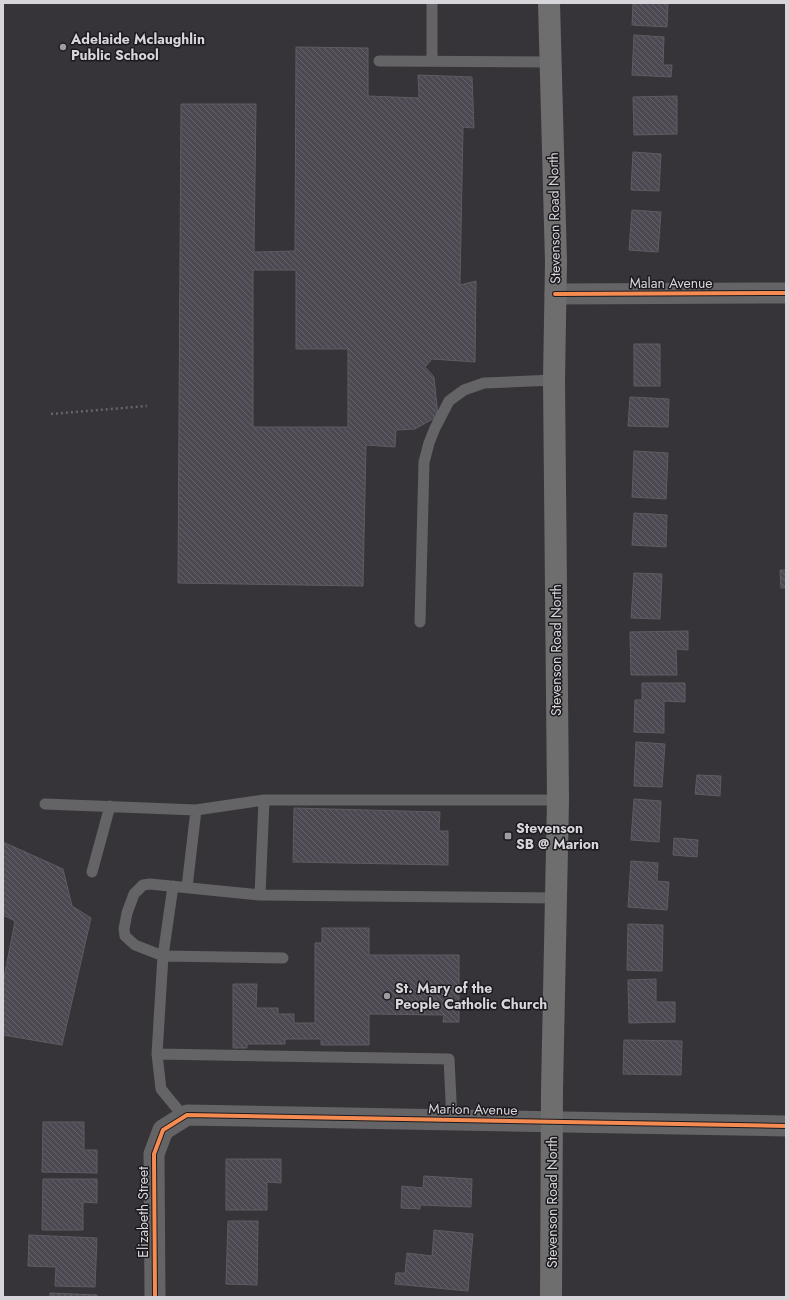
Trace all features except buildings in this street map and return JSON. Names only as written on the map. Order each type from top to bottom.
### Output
[{"type":"main road","name":"Stevenson Road North","points":[[549,3],[556,262],[554,380],[558,800],[552,1122],[551,1297]]},
{"type":"street","name":"Malan Avenue","points":[[555,294],[786,293]]},
{"type":"street","name":"Marion Avenue","points":[[163,1130],[187,1115],[786,1126]]},
{"type":"street","name":"Elizabeth Street","points":[[155,1297],[154,1154],[163,1130]]},
{"type":"lane","points":[[432,3],[432,61]]},
{"type":"lane","points":[[379,61],[550,62]]},
{"type":"lane","points":[[420,622],[424,462],[435,428],[449,401],[464,390],[484,383],[554,380]]},
{"type":"lane","points":[[260,895],[264,800]]},
{"type":"lane","points":[[45,804],[196,810],[264,800],[558,800]]},
{"type":"lane","points":[[92,872],[110,806]]},
{"type":"lane","points":[[187,887],[196,810]]},
{"type":"lane","points":[[283,958],[163,956],[135,945],[125,936],[124,929],[127,913],[134,894],[143,885],[150,884],[260,895],[557,898]]},
{"type":"lane","points":[[173,886],[163,956],[157,1054],[161,1089],[184,1117]]},
{"type":"lane","points":[[157,1054],[449,1059],[452,1120]]},
{"type":"path","points":[[51,414],[148,406]]},
{"type":"cycle path","points":[[555,294],[786,293]]},
{"type":"cycle path","points":[[155,1297],[154,1154],[163,1130],[187,1115],[786,1126]]},
{"type":"place","name":"Adelaide Mclaughlin Public School","points":[[63,47]]},
{"type":"place","name":"Stevenson SB @ Marion","points":[[508,836]]},
{"type":"place","name":"St. Mary of the People Catholic Church","points":[[387,996]]}]
